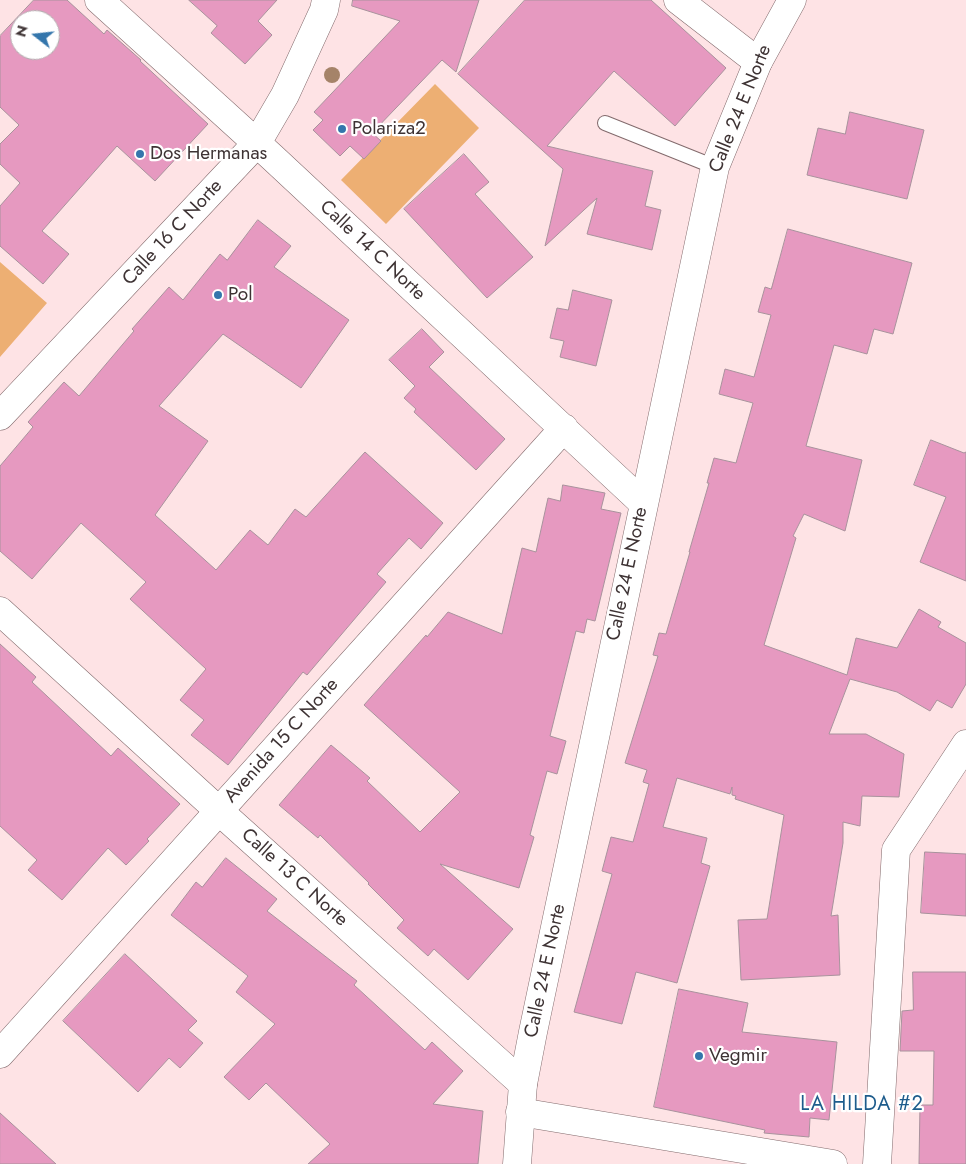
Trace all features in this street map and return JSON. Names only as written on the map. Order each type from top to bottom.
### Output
[{"type":"street","name":"Calle 14 C Norte","points":[[99,0],[564,428],[643,504]]},
{"type":"street","name":"Calle 16 C Norte","points":[[0,416],[256,143],[285,95],[324,10],[326,0]]},
{"type":"street","points":[[678,0],[758,62]]},
{"type":"street","name":"Calle 24 E Norte","points":[[517,1164],[523,1084],[715,167],[758,62],[792,0]]},
{"type":"street","name":"Avenida 15 C Norte","points":[[0,1054],[564,428]]},
{"type":"street","name":"Calle 13 C Norte","points":[[0,611],[523,1084]]},
{"type":"street","points":[[877,1164],[896,850],[966,744]]},
{"type":"street","points":[[520,1112],[833,1164]]},
{"type":"lane","points":[[605,123],[715,167]]},
{"type":"shaded area","points":[[435,84],[479,128],[386,224],[341,180]]},
{"type":"shaded area","points":[[0,262],[47,303],[0,357]]},
{"type":"building","points":[[34,0],[67,0],[104,34],[107,30],[208,124],[155,181],[117,146],[42,231],[69,254],[43,284],[0,246],[0,206],[20,183],[0,164],[0,144],[19,125],[0,107],[0,36],[10,25],[10,60],[60,60],[60,10],[25,10]]},
{"type":"building","points":[[189,0],[277,0],[258,21],[272,35],[245,64],[211,33],[217,26]]},
{"type":"building","points":[[353,0],[479,0],[456,72],[442,60],[372,133],[381,141],[364,159],[350,146],[340,156],[313,130],[323,120],[314,112],[400,21],[352,6]]},
{"type":"building","points":[[525,0],[651,0],[726,68],[675,126],[614,71],[547,146],[653,171],[645,206],[661,210],[652,250],[587,234],[597,198],[545,246],[563,169],[458,74]]},
{"type":"building","points":[[850,112],[924,130],[907,199],[807,175],[818,128],[845,134]]},
{"type":"building","points":[[464,154],[489,182],[475,194],[533,257],[487,298],[404,209]]},
{"type":"building","points":[[258,220],[291,246],[274,267],[349,320],[301,388],[223,334],[159,406],[208,441],[155,515],[216,570],[250,530],[268,545],[295,509],[306,517],[365,452],[443,523],[421,549],[409,538],[377,574],[386,582],[307,675],[303,672],[228,765],[191,735],[204,720],[180,700],[206,669],[130,599],[146,582],[81,523],[32,579],[0,551],[0,466],[33,427],[28,422],[64,382],[79,396],[134,331],[132,329],[169,287],[183,300],[220,254],[227,260]]},
{"type":"building","points":[[788,229],[912,263],[893,334],[874,329],[867,354],[834,345],[806,446],[862,460],[845,531],[804,514],[793,536],[796,538],[764,645],[847,675],[856,638],[897,648],[919,609],[941,622],[938,627],[966,643],[966,684],[952,708],[937,700],[930,711],[897,692],[850,679],[829,734],[866,734],[904,754],[899,797],[862,796],[860,826],[843,822],[843,843],[831,916],[838,915],[840,975],[741,980],[738,920],[767,919],[784,815],[735,799],[736,796],[732,795],[732,787],[730,794],[677,778],[663,827],[707,838],[701,863],[710,866],[677,983],[636,972],[622,1024],[574,1012],[612,874],[602,871],[611,837],[633,842],[649,784],[643,782],[647,770],[625,763],[658,656],[653,655],[659,633],[666,634],[709,483],[707,483],[714,458],[736,463],[753,403],[719,394],[725,369],[754,377],[771,315],[758,312],[765,287],[771,289]]},
{"type":"building","points":[[573,290],[612,300],[596,366],[560,357],[564,341],[550,338],[557,308],[568,310]]},
{"type":"building","points":[[422,329],[444,352],[429,367],[505,439],[476,470],[414,412],[416,409],[404,398],[415,386],[389,360]]},
{"type":"building","points":[[931,440],[964,453],[966,452],[966,581],[920,562],[946,497],[914,485]]},
{"type":"building","points":[[563,485],[605,493],[601,509],[621,513],[595,621],[587,619],[584,633],[576,631],[550,736],[566,741],[557,774],[547,771],[530,835],[534,837],[519,888],[440,864],[513,929],[468,980],[434,949],[428,956],[397,928],[404,920],[369,883],[320,835],[318,838],[279,805],[331,745],[370,778],[367,781],[420,832],[460,792],[364,705],[448,612],[502,634],[522,548],[536,552],[548,498],[560,501]]},
{"type":"building","points":[[0,644],[36,677],[32,682],[111,756],[118,748],[180,804],[147,839],[149,841],[126,865],[108,848],[62,900],[28,870],[37,860],[0,826]]},
{"type":"building","points":[[925,852],[966,854],[966,916],[921,913]]},
{"type":"building","points":[[226,858],[277,899],[267,911],[357,981],[354,985],[425,1050],[432,1042],[463,1071],[433,1104],[483,1111],[478,1164],[308,1164],[330,1144],[266,1083],[249,1100],[224,1077],[275,1024],[236,992],[248,976],[171,915],[196,882],[202,887]]},
{"type":"building","points":[[125,954],[197,1021],[188,1030],[203,1043],[180,1068],[169,1058],[138,1092],[63,1021]]},
{"type":"building","points":[[913,972],[966,972],[966,1164],[919,1164],[920,1105],[933,1105],[934,1051],[900,1051],[902,1011],[913,1010]]},
{"type":"building","points":[[679,989],[748,1003],[742,1032],[837,1042],[829,1120],[810,1118],[809,1137],[764,1133],[765,1130],[654,1107]]},
{"type":"building","points":[[0,1113],[56,1164],[0,1164]]},
{"type":"place","name":"Polariza2","points":[[342,129]]},
{"type":"place","name":"Dos Hermanas","points":[[140,154]]},
{"type":"place","name":"Pol","points":[[218,295]]},
{"type":"place","name":"Vegmir","points":[[699,1056]]},
{"type":"district","name":"LA HILDA #2","points":[[862,1105]]}]
